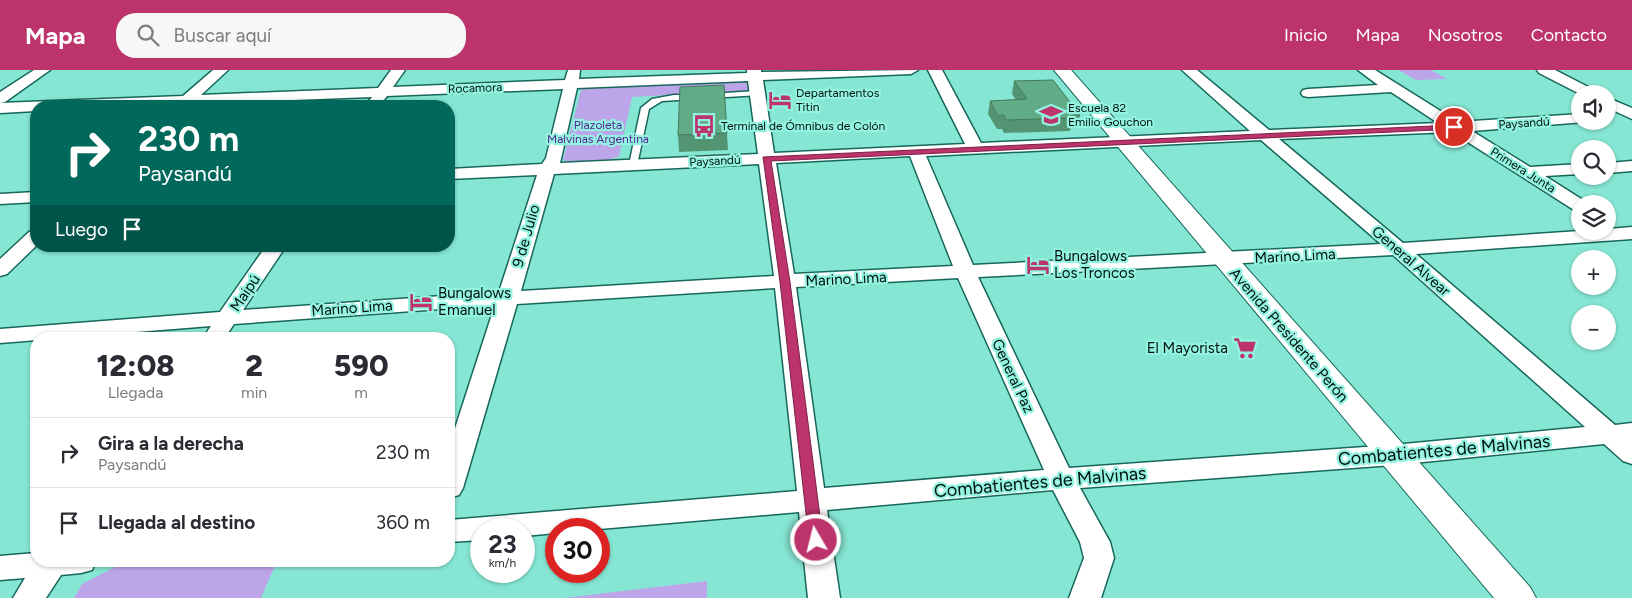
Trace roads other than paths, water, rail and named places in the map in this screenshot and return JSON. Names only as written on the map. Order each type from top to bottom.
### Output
[{"type":"main road","name":"Avenida Presidente Perón","points":[[1062,70],[1517,598]]},
{"type":"street","points":[[0,99],[43,70]]},
{"type":"street","points":[[186,100],[221,70]]},
{"type":"street","points":[[377,100],[398,70]]},
{"type":"street","name":"Rocamora","points":[[237,100],[382,92],[572,77],[911,70]]},
{"type":"street","points":[[934,70],[975,148]]},
{"type":"street","name":"General Alvear","points":[[1189,70],[1399,250],[1621,433],[1632,454]]},
{"type":"street","name":"Primera Junta","points":[[1365,70],[1571,200]]},
{"type":"street","points":[[1544,70],[1573,85]]},
{"type":"street","points":[[754,73],[785,282],[824,598]]},
{"type":"street","name":"9 de Julio","points":[[455,469],[543,179],[554,158],[572,77]]},
{"type":"street","points":[[1308,93],[1393,88]]},
{"type":"street","name":"Rocamora","points":[[0,108],[30,106]]},
{"type":"street","points":[[1616,106],[1632,115]]},
{"type":"street","points":[[1616,117],[1632,115]]},
{"type":"street","name":"Paysandú","points":[[455,174],[1454,127],[1571,120]]},
{"type":"street","name":"General Paz","points":[[916,151],[966,272],[1061,479],[1095,542],[1099,558],[1085,598]]},
{"type":"street","points":[[1616,167],[1632,166]]},
{"type":"street","points":[[1526,172],[1571,170]]},
{"type":"street","points":[[0,199],[30,197]]},
{"type":"street","name":"Marino Lima","points":[[48,332],[229,317],[508,298],[1399,250],[1624,232]]},
{"type":"street","points":[[0,270],[30,242]]},
{"type":"street","name":"Maipú","points":[[218,332],[272,252]]},
{"type":"street","name":"Marino Lima","points":[[0,336],[30,334]]},
{"type":"street","name":"Combatientes de Malvinas","points":[[455,531],[1061,479],[1393,455],[1621,433]]},
{"type":"street","points":[[0,568],[30,565]]},
{"type":"street","points":[[29,598],[58,567]]},
{"type":"lane","points":[[633,165],[645,108],[650,102],[663,98],[756,93]]},
{"type":"place","name":"Departamentos Titin","points":[[780,100]]},
{"type":"place","name":"Escuela 82 Emilio Gouchon","points":[[1051,115]]},
{"type":"place","name":"Terminal de Ómnibus de Colón","points":[[704,126]]},
{"type":"place","name":"Bungalows Los Troncos","points":[[1038,265]]},
{"type":"place","name":"Bungalows Emanuel","points":[[421,302]]},
{"type":"place","name":"El Mayorista","points":[[1245,348]]},
{"type":"park label","name":"Plazoleta Malvinas Argentina","points":[[598,132]]}]
